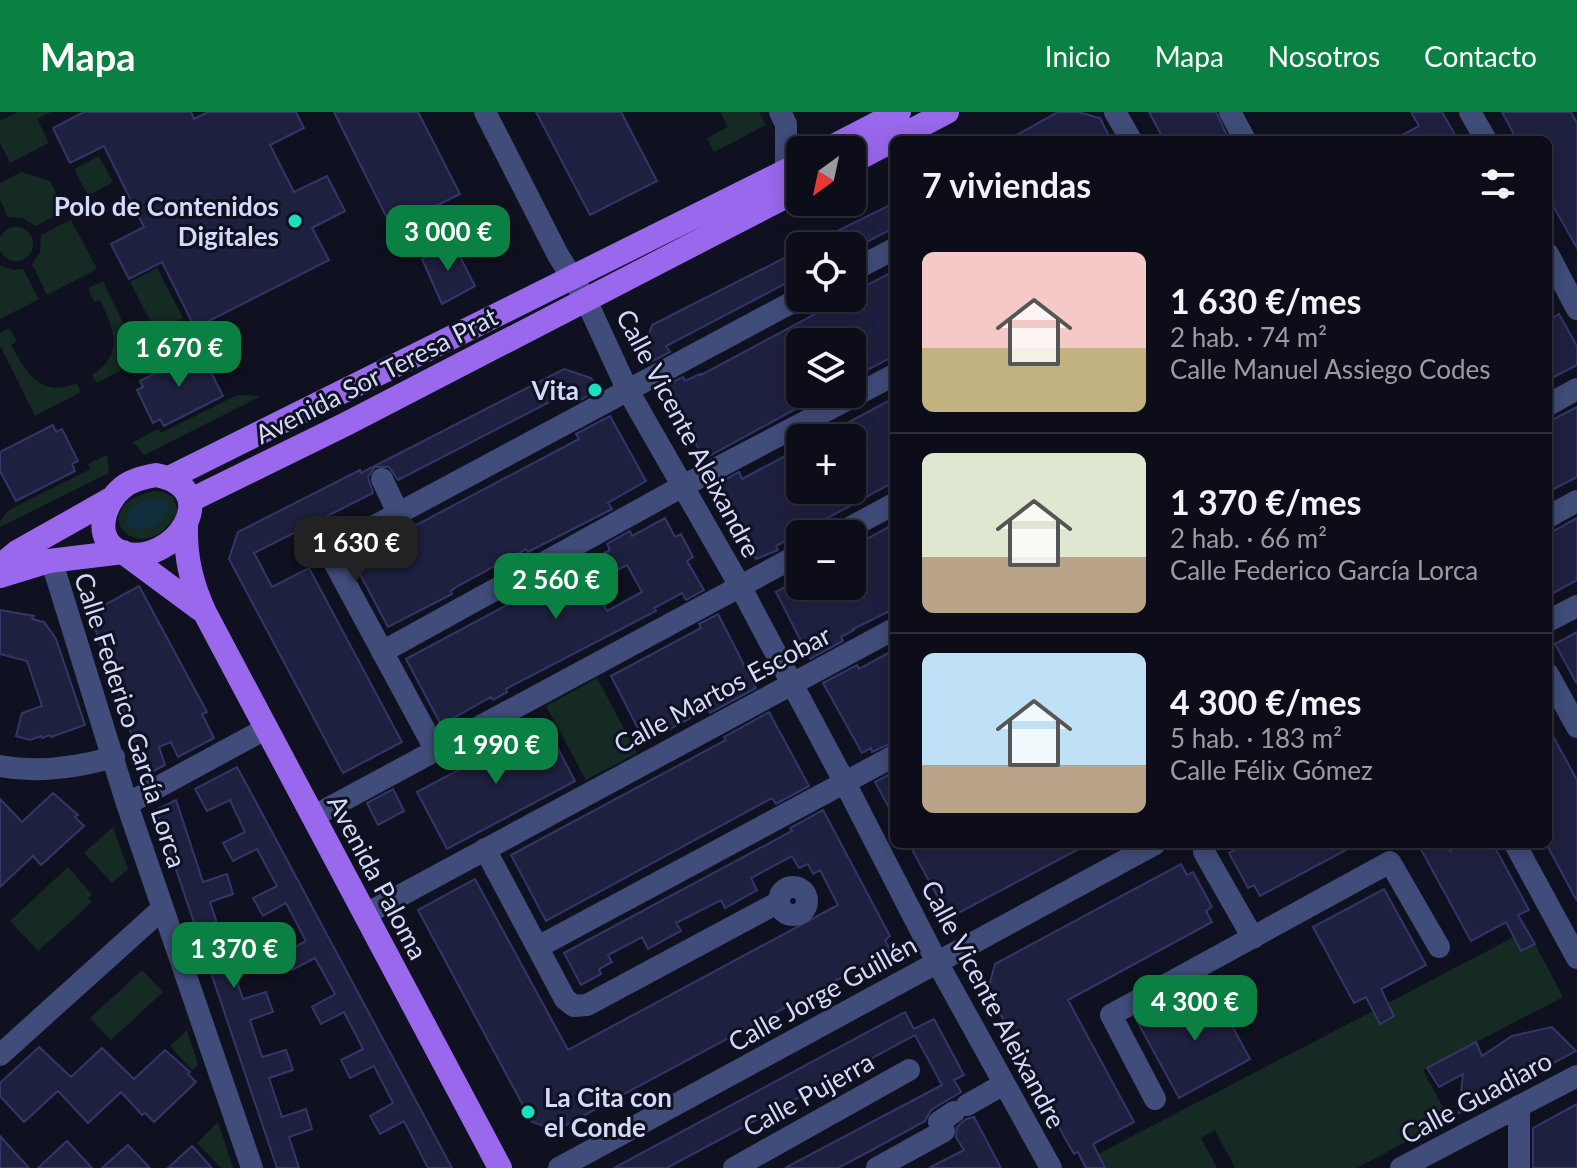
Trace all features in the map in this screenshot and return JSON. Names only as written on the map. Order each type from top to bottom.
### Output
[{"type":"main road","points":[[853,136],[899,112]]},
{"type":"main road","points":[[901,136],[947,112]]},
{"type":"main road","points":[[866,155],[890,142]]},
{"type":"main road","name":"Avenida Sor Teresa Prat","points":[[169,478],[571,275],[786,178]]},
{"type":"main road","name":"Avenida Sor Teresa Prat","points":[[188,512],[346,424],[586,300],[786,179]]},
{"type":"main road","points":[[0,576],[49,561],[123,552],[142,554],[169,544],[188,512],[183,486],[156,475],[136,480],[111,499],[105,509],[104,533],[109,543],[123,552]]},
{"type":"main road","points":[[0,566],[17,552],[111,499]]},
{"type":"main road","name":"Avenida Paloma","points":[[188,512],[187,561],[192,586],[494,1163]]},
{"type":"main road","name":"Avenida Paloma","points":[[123,552],[205,613]]},
{"type":"street","name":"Calle Vicente Aleixandre","points":[[485,112],[586,300],[627,389],[740,586],[937,962],[1051,1168]]},
{"type":"street","points":[[780,112],[788,136]]},
{"type":"street","points":[[1115,112],[1129,136]]},
{"type":"street","points":[[1230,112],[1243,136]]},
{"type":"street","points":[[1470,112],[1484,136]]},
{"type":"street","points":[[866,264],[890,251]]},
{"type":"street","points":[[1556,290],[1577,309]]},
{"type":"street","points":[[435,749],[328,551],[786,305]]},
{"type":"street","points":[[382,652],[681,487],[890,377]]},
{"type":"street","points":[[1552,403],[1577,389]]},
{"type":"street","points":[[382,479],[398,513]]},
{"type":"street","points":[[1552,515],[1577,501]]},
{"type":"street","points":[[864,520],[890,506]]},
{"type":"street","name":"Calle Federico García Lorca","points":[[49,561],[162,909],[252,1168]]},
{"type":"street","points":[[314,816],[786,561]]},
{"type":"street","points":[[1552,619],[1577,606]]},
{"type":"street","name":"Calle Martos Escobar","points":[[366,914],[890,631]]},
{"type":"street","points":[[1552,681],[1577,727]]},
{"type":"street","points":[[127,804],[267,728]]},
{"type":"street","points":[[0,766],[14,769],[86,765],[114,757]]},
{"type":"street","points":[[538,947],[890,758]]},
{"type":"street","name":"Calle Jorge Guillén","points":[[559,1168],[1148,848]]},
{"type":"street","points":[[1200,848],[1253,938]]},
{"type":"street","points":[[1517,848],[1577,958]]},
{"type":"street","points":[[485,849],[565,999],[574,1006],[587,1005],[779,902]]},
{"type":"street","points":[[1155,1099],[1111,1015],[1390,862],[1439,947]]},
{"type":"street","points":[[0,1055],[162,909]]},
{"type":"street","name":"Calle Pujerra","points":[[734,1168],[909,1070]]},
{"type":"street","name":"Calle Guadiaro","points":[[1401,1168],[1577,1076]]},
{"type":"street","points":[[877,1168],[944,1131],[939,1122],[1004,1084]]},
{"type":"street","points":[[1519,1106],[1519,1168]]},
{"type":"green space","points":[[18,112],[51,112],[37,119],[49,143],[10,163],[0,143],[0,121]]},
{"type":"green space","points":[[720,112],[759,112],[766,125],[714,152],[707,138],[728,127]]},
{"type":"green space","points":[[99,156],[113,182],[88,196],[74,169]]},
{"type":"green space","points":[[21,172],[50,181],[65,210],[36,226],[22,218],[8,217],[0,200],[0,183]]},
{"type":"green space","points":[[71,220],[97,269],[47,295],[32,264],[40,253],[41,235]]},
{"type":"green space","points":[[16,227],[28,232],[33,244],[28,256],[16,261],[4,256],[-1,244],[4,232]]},
{"type":"green space","points":[[0,265],[13,270],[23,269],[39,299],[0,319]]},
{"type":"green space","points":[[157,268],[183,318],[156,332],[130,282]]},
{"type":"green space","points":[[103,281],[141,360],[97,383],[92,375],[109,358],[114,340],[100,300],[94,302],[88,288]]},
{"type":"green space","points":[[9,328],[17,341],[11,345],[22,365],[36,380],[53,388],[77,383],[81,392],[35,416],[0,345],[0,333]]},
{"type":"green space","points":[[237,395],[261,396],[144,455],[133,442],[158,429],[161,433]]},
{"type":"green space","points":[[107,455],[109,473],[0,527],[0,521],[9,510],[91,469],[88,464]]},
{"type":"green space","points":[[153,491],[173,497],[178,511],[164,530],[149,538],[135,538],[125,532],[119,522],[120,511],[131,500]]},
{"type":"green space","points":[[597,678],[637,753],[586,780],[546,706]]},
{"type":"green space","points":[[518,715],[525,729],[466,760],[459,747]]},
{"type":"green space","points":[[113,827],[128,869],[112,883],[84,853]]},
{"type":"green space","points":[[68,867],[92,895],[88,898],[92,902],[38,951],[10,921]]},
{"type":"green space","points":[[1514,937],[1521,951],[1535,944],[1563,997],[1423,1070],[1449,1119],[1357,1168],[1235,1168],[1215,1130],[1201,1138],[1217,1168],[1105,1168],[1098,1154],[1373,1011],[1380,1024],[1394,1016],[1388,1003]]},
{"type":"green space","points":[[142,970],[163,992],[111,1040],[90,1018]]},
{"type":"green space","points":[[187,1030],[198,1065],[192,1070],[170,1046]]},
{"type":"green space","points":[[218,1122],[233,1168],[221,1168],[197,1143]]},
{"type":"water","points":[[156,499],[169,504],[160,522],[141,529],[127,525],[128,513],[141,502]]},
{"type":"building","name":"Polo de Contenidos Digitales","points":[[84,112],[191,112],[194,119],[208,112],[296,112],[304,128],[270,145],[294,192],[327,176],[345,211],[312,228],[329,260],[195,328],[162,262],[129,279],[111,244],[144,227],[104,146],[70,163],[53,128]]},
{"type":"building","points":[[334,112],[418,112],[460,194],[392,228]]},
{"type":"building","points":[[536,112],[621,112],[657,181],[590,215]]},
{"type":"building","points":[[1058,112],[1078,112],[1100,118],[1109,136],[1015,136]]},
{"type":"building","points":[[1149,112],[1216,112],[1227,136],[1162,136]]},
{"type":"building","points":[[1411,112],[1442,112],[1456,136],[1400,136],[1419,126]]},
{"type":"building","points":[[1502,112],[1571,112],[1577,123],[1577,248],[1552,204],[1552,136],[1515,136]]},
{"type":"building","points":[[890,205],[890,230],[866,242],[866,232],[835,232]]},
{"type":"building","points":[[453,243],[475,286],[442,304],[422,259]]},
{"type":"building","points":[[786,257],[786,283],[666,346],[670,352],[651,362],[644,350],[652,325]]},
{"type":"building","points":[[890,273],[890,358],[866,371],[866,328],[789,328],[819,312],[866,312],[866,286]]},
{"type":"building","points":[[1559,314],[1577,346],[1577,365],[1552,378],[1552,318]]},
{"type":"building","points":[[786,330],[786,408],[797,408],[704,459],[665,386],[683,377],[685,381]]},
{"type":"building","points":[[200,350],[223,396],[164,426],[160,419],[153,423],[137,390],[143,387],[140,381]]},
{"type":"building","points":[[564,369],[591,378],[598,390],[577,402],[559,397],[398,480],[389,467],[375,467],[368,477],[373,493],[254,553],[272,587],[309,568],[402,742],[343,773],[229,559],[238,532]]},
{"type":"building","points":[[890,400],[890,484],[866,497],[866,424],[845,424]]},
{"type":"building","points":[[1577,407],[1577,477],[1552,490],[1552,420]]},
{"type":"building","points":[[610,416],[646,481],[608,503],[612,509],[528,552],[526,549],[458,586],[451,591],[452,594],[388,627],[352,559],[579,439],[576,434]]},
{"type":"building","points":[[53,425],[56,432],[62,429],[78,461],[72,464],[75,471],[16,501],[0,471],[0,452]]},
{"type":"building","points":[[786,455],[786,504],[853,504],[824,520],[786,520],[786,541],[776,546],[778,550],[756,559],[717,484],[739,472],[742,479]]},
{"type":"building","points":[[665,518],[675,537],[681,534],[693,557],[687,561],[704,590],[686,600],[682,593],[654,608],[656,611],[441,725],[406,659],[610,550],[607,544],[630,531],[632,536]],"holes":[[[627,565],[642,592],[607,611],[592,583]]]},
{"type":"building","points":[[1577,518],[1577,580],[1552,594],[1552,532]]},
{"type":"building","points":[[890,526],[890,611],[853,629],[841,637],[843,641],[810,659],[776,592],[786,586],[786,600],[866,600],[866,539]]},
{"type":"building","points":[[139,586],[207,712],[202,714],[214,738],[178,757],[171,742],[159,747],[165,765],[148,774],[137,755],[141,753],[132,736],[90,613]]},
{"type":"building","points":[[0,610],[34,616],[32,619],[44,622],[56,639],[85,725],[51,737],[41,736],[30,740],[16,736],[22,713],[42,706],[27,661],[0,654]]},
{"type":"building","points":[[718,614],[756,688],[645,742],[611,676],[701,628],[699,624]]},
{"type":"building","points":[[1577,632],[1577,684],[1555,644]]},
{"type":"building","points":[[890,652],[890,744],[862,753],[823,683],[857,665],[859,669]]},
{"type":"building","points":[[769,712],[809,786],[776,804],[772,798],[546,921],[511,855],[726,740],[724,737]]},
{"type":"building","points":[[545,724],[575,781],[447,849],[417,792]]},
{"type":"building","points":[[1552,734],[1577,780],[1577,901],[1549,848],[1552,848]]},
{"type":"building","points":[[237,767],[452,1168],[428,1168],[404,1121],[380,1134],[370,1116],[393,1103],[374,1066],[350,1078],[341,1060],[363,1049],[344,1012],[321,1024],[312,1007],[335,994],[315,958],[292,970],[283,953],[306,941],[286,903],[263,916],[253,898],[277,886],[257,849],[233,861],[223,843],[245,832],[230,800],[207,811],[195,789]]},
{"type":"building","points":[[890,774],[890,810],[875,782]]},
{"type":"building","points":[[393,789],[404,811],[378,825],[367,803]]},
{"type":"building","points":[[53,793],[78,815],[75,817],[84,826],[41,865],[33,856],[0,887],[0,799],[22,822]]},
{"type":"building","points":[[176,800],[203,882],[227,874],[233,894],[210,902],[223,941],[246,933],[253,953],[230,961],[243,999],[266,992],[273,1012],[250,1020],[262,1057],[286,1050],[293,1070],[269,1078],[282,1117],[306,1109],[312,1129],[289,1137],[299,1168],[277,1168],[156,810]]},
{"type":"building","points":[[823,810],[890,936],[885,940],[891,951],[557,1130],[532,1122],[418,910],[475,879],[568,1050],[838,905],[820,870],[813,874],[808,864],[799,868],[792,856],[751,878],[757,890],[725,908],[721,900],[676,923],[681,931],[648,949],[642,937],[608,955],[612,962],[599,969],[601,974],[581,985],[564,953],[792,831],[790,828]]},
{"type":"building","points":[[911,848],[1080,848],[949,918]]},
{"type":"building","points":[[1350,848],[1260,896],[1254,885],[1248,888],[1229,853],[1235,850]]},
{"type":"building","points":[[1420,848],[1448,848],[1450,851],[1455,848],[1495,848],[1529,910],[1518,915],[1535,944],[1521,951],[1506,922],[1471,941]]},
{"type":"building","points":[[1181,864],[1187,875],[1193,872],[1212,907],[1206,911],[1212,922],[1068,1000],[1134,1122],[1093,1144],[1105,1168],[1086,1168],[1078,1152],[1074,1154],[1066,1140],[988,990],[995,964]]},
{"type":"building","points":[[1384,889],[1426,965],[1381,989],[1394,1016],[1380,1024],[1366,997],[1354,1003],[1313,927]]},
{"type":"building","points":[[1209,983],[1250,1059],[1179,1098],[1137,1021],[1157,1010],[1164,1023],[1197,1006],[1190,993]]},
{"type":"building","points":[[905,1012],[914,1029],[934,1019],[964,1075],[954,1080],[961,1092],[931,1110],[925,1121],[872,1150],[838,1168],[785,1168],[942,1085],[915,1035],[667,1168],[614,1168]]},
{"type":"building","points":[[1552,1027],[1576,1051],[1459,1113],[1463,1074],[1439,1087],[1427,1068],[1476,1042],[1482,1056],[1512,1036]]},
{"type":"building","points":[[39,1047],[71,1077],[102,1048],[134,1079],[165,1050],[190,1072],[188,1074],[196,1082],[154,1122],[145,1113],[142,1115],[121,1092],[88,1123],[58,1091],[24,1122],[0,1096],[0,1083]]},
{"type":"building","points":[[1577,1104],[1577,1168],[1533,1168],[1533,1128]]},
{"type":"building","points":[[974,1117],[1001,1168],[929,1168],[964,1150],[956,1137],[957,1127]]},
{"type":"building","points":[[0,1136],[29,1168],[0,1168]]},
{"type":"building","points":[[67,1141],[92,1168],[38,1168]]},
{"type":"building","points":[[128,1145],[150,1168],[102,1168]]},
{"type":"building","points":[[192,1146],[212,1168],[168,1168]]},
{"type":"place","name":"Polo de Contenidos Digitales","points":[[295,221]]},
{"type":"place","name":"Vita","points":[[595,390]]},
{"type":"place","name":"La Cita con el Conde","points":[[528,1112]]}]
